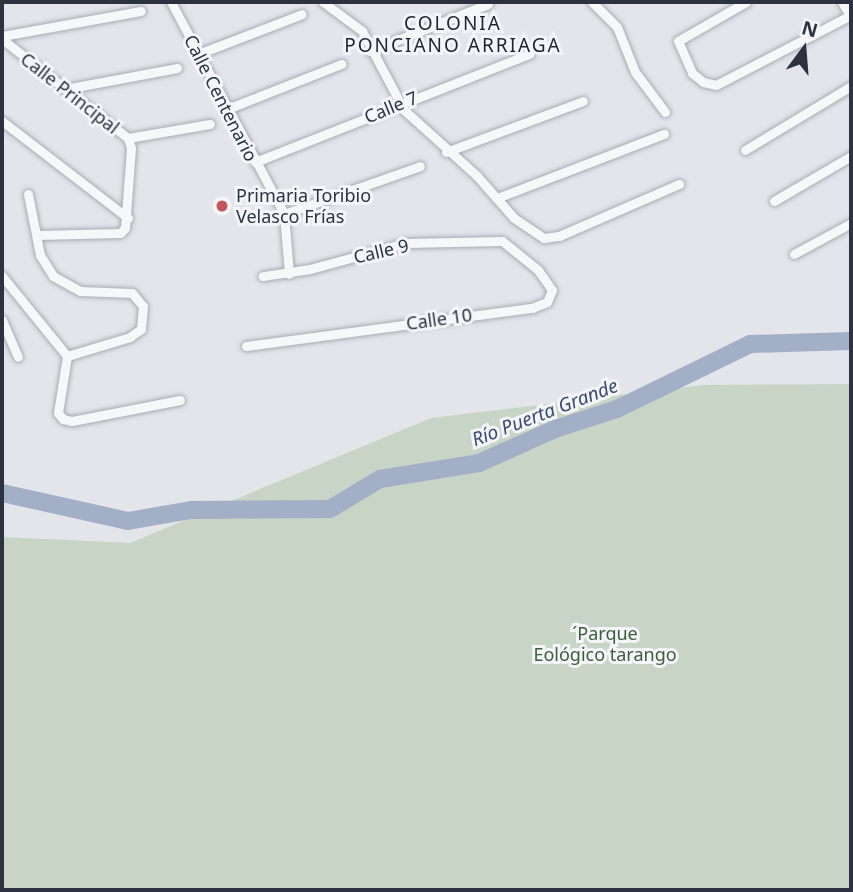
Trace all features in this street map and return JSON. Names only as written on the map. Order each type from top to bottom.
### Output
[{"type":"street","name":"Calle Centenario","points":[[171,2],[284,214],[289,274]]},
{"type":"street","points":[[326,2],[362,31],[398,104],[497,198],[514,218],[544,238],[559,236],[679,184]]},
{"type":"street","points":[[592,2],[617,27],[635,72],[665,113]]},
{"type":"street","points":[[746,2],[683,35],[678,47],[692,73],[702,82],[716,85],[851,16],[842,2]]},
{"type":"street","points":[[370,51],[488,4]]},
{"type":"street","points":[[2,38],[141,11]]},
{"type":"street","points":[[198,54],[302,14]]},
{"type":"street","name":"Calle Principal","points":[[2,38],[128,138],[128,218]]},
{"type":"street","name":"Calle 7","points":[[255,162],[528,54]]},
{"type":"street","points":[[227,109],[341,64]]},
{"type":"street","points":[[65,89],[177,68]]},
{"type":"street","points":[[745,149],[851,86]]},
{"type":"street","points":[[446,152],[583,101]]},
{"type":"street","points":[[2,121],[128,218],[120,233],[37,235]]},
{"type":"street","points":[[128,138],[210,124]]},
{"type":"street","points":[[497,198],[664,134]]},
{"type":"street","points":[[774,201],[851,156]]},
{"type":"street","points":[[284,214],[420,166]]},
{"type":"street","points":[[28,194],[46,266],[64,285],[80,291],[132,293],[143,306],[141,330],[130,337],[67,356]]},
{"type":"street","points":[[794,254],[851,223]]},
{"type":"street","name":"Calle 9","points":[[262,276],[289,274],[405,243],[502,241]]},
{"type":"street","name":"Calle 10","points":[[246,346],[344,337],[547,302],[551,283],[502,241]]},
{"type":"street","points":[[2,276],[67,356],[58,413],[72,421],[180,400]]},
{"type":"street","points":[[2,320],[18,357]]},
{"type":"green space","name":"´Parque Eológico tarango","points":[[851,384],[851,890],[2,890],[2,537],[130,543],[431,418],[703,385]]},
{"type":"waterway","name":"Río Puerta Grande","points":[[2,493],[128,521],[191,510],[330,509],[380,479],[479,463],[555,429],[617,409],[750,344],[851,341]]},
{"type":"place","name":"Primaria Toribio Velasco Frías","points":[[222,206]]},
{"type":"district","name":"COLONIA PONCIANO ARRIAGA","points":[[453,35]]}]
